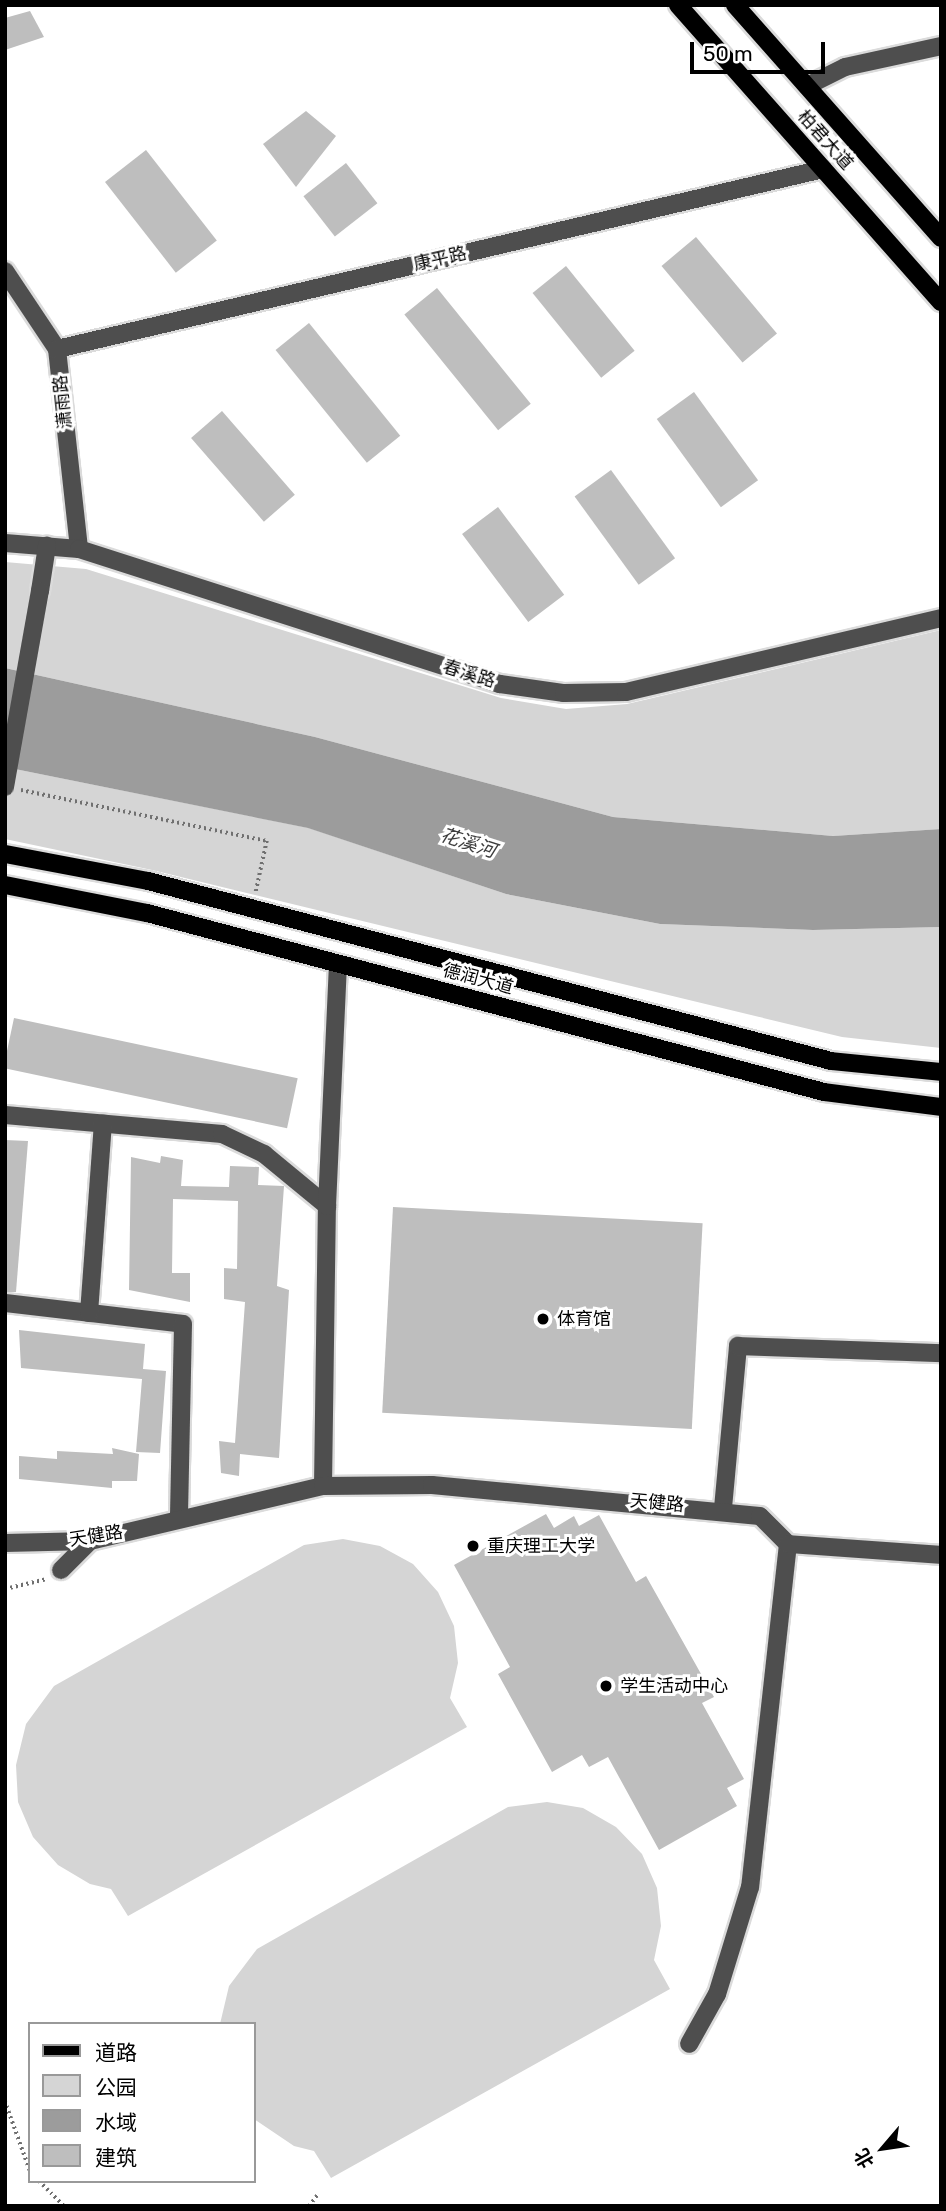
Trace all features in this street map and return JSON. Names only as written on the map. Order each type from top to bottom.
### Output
[{"type":"main road","name":"柏君大道","points":[[678,5],[941,302]]},
{"type":"main road","name":"柏君大道","points":[[734,5],[941,239]]},
{"type":"main road","name":"德润大道","points":[[5,854],[148,881],[831,1061],[941,1072]]},
{"type":"main road","name":"德润大道","points":[[5,885],[147,912],[824,1092],[941,1107]]},
{"type":"street","points":[[807,86],[845,67],[941,46]]},
{"type":"street","name":"康平路","points":[[57,349],[823,169]]},
{"type":"street","name":"潇雨路","points":[[5,271],[57,349],[79,549]]},
{"type":"street","name":"春溪路","points":[[5,544],[79,549],[500,684],[564,693],[626,692],[941,618]]},
{"type":"street","points":[[12,789],[47,546]]},
{"type":"street","points":[[323,1486],[327,1206],[338,964]]},
{"type":"street","points":[[5,1115],[222,1134],[264,1154],[327,1206]]},
{"type":"street","points":[[89,1313],[103,1124]]},
{"type":"street","points":[[5,1303],[183,1324],[178,1520]]},
{"type":"street","points":[[723,1508],[737,1346],[941,1353]]},
{"type":"street","name":"天健路","points":[[5,1543],[90,1541],[323,1486],[432,1485],[723,1508],[760,1516],[789,1544]]},
{"type":"street","points":[[61,1570],[90,1541]]},
{"type":"street","points":[[690,2044],[718,1994],[750,1887],[789,1544],[941,1555]]},
{"type":"path","points":[[12,789],[267,841],[256,895]]},
{"type":"path","points":[[5,1589],[44,1581],[61,1570]]},
{"type":"path","points":[[5,2101],[28,2165]]},
{"type":"path","points":[[41,2183],[64,2206]]},
{"type":"path","points":[[309,2206],[318,2194]]},
{"type":"green space","points":[[5,562],[86,569],[501,698],[566,709],[627,704],[941,630],[941,829],[833,836],[613,817],[315,737],[5,668]]},
{"type":"green space","points":[[5,767],[309,828],[506,894],[660,924],[813,930],[941,927],[941,1048],[842,1037],[152,870],[5,839]]},
{"type":"green space","points":[[343,1539],[380,1546],[413,1564],[438,1592],[454,1626],[458,1663],[450,1698],[467,1727],[128,1916],[111,1889],[90,1884],[58,1865],[33,1837],[18,1802],[16,1765],[26,1724],[54,1686],[304,1545]]},
{"type":"green space","points":[[547,1802],[583,1808],[616,1827],[642,1854],[657,1888],[661,1926],[654,1960],[670,1989],[331,2178],[314,2151],[294,2146],[256,2120],[256,2022],[220,2022],[229,1986],[257,1949],[508,1807]]},
{"type":"water","name":"花溪河","points":[[5,668],[315,737],[613,817],[833,836],[941,829],[941,927],[813,930],[660,924],[506,894],[308,828],[5,767]]},
{"type":"building","points":[[30,11],[44,37],[5,50],[5,18]]},
{"type":"building","points":[[306,111],[336,136],[296,187],[263,144]]},
{"type":"building","points":[[146,150],[217,241],[176,273],[105,182]]},
{"type":"building","points":[[346,163],[377,203],[335,236],[303,196]]},
{"type":"building","points":[[696,237],[777,334],[743,362],[662,266]]},
{"type":"building","points":[[566,266],[635,351],[601,378],[533,293]]},
{"type":"building","points":[[437,288],[531,404],[498,430],[404,314]]},
{"type":"building","points":[[309,323],[400,436],[367,463],[276,350]]},
{"type":"building","points":[[694,392],[758,480],[721,507],[657,419]]},
{"type":"building","points":[[222,411],[295,495],[264,522],[191,438]]},
{"type":"building","points":[[611,470],[675,558],[639,585],[575,496]]},
{"type":"building","points":[[498,507],[564,595],[528,622],[462,534]]},
{"type":"building","points":[[14,1018],[298,1078],[287,1128],[5,1068]]},
{"type":"building","points":[[5,1140],[28,1141],[16,1292],[5,1292]]},
{"type":"building","points":[[161,1156],[183,1160],[181,1186],[229,1187],[230,1166],[259,1167],[258,1185],[284,1186],[277,1286],[289,1290],[279,1458],[240,1454],[239,1476],[221,1473],[219,1441],[235,1443],[245,1302],[224,1299],[224,1268],[237,1269],[238,1201],[173,1199],[172,1273],[190,1273],[190,1302],[129,1290],[131,1157],[160,1163]]},
{"type":"building","name":"体育馆","points":[[393,1207],[703,1223],[692,1429],[382,1413]]},
{"type":"building","points":[[19,1330],[145,1344],[143,1369],[166,1371],[160,1453],[136,1452],[142,1379],[21,1368]]},
{"type":"building","points":[[112,1448],[139,1454],[137,1481],[112,1481],[112,1488],[19,1479],[19,1456],[57,1459],[57,1451],[113,1454]]},
{"type":"building","name":"学生活动中心","points":[[546,1514],[554,1528],[574,1516],[579,1526],[599,1515],[636,1582],[646,1576],[714,1697],[702,1703],[744,1779],[727,1788],[737,1806],[659,1850],[608,1757],[589,1767],[582,1755],[552,1772],[498,1674],[510,1667],[454,1565]]},
{"type":"place","name":"体育馆","points":[[543,1319]]},
{"type":"place","name":"重庆理工大学","points":[[473,1546]]},
{"type":"place","name":"学生活动中心","points":[[606,1686]]}]
